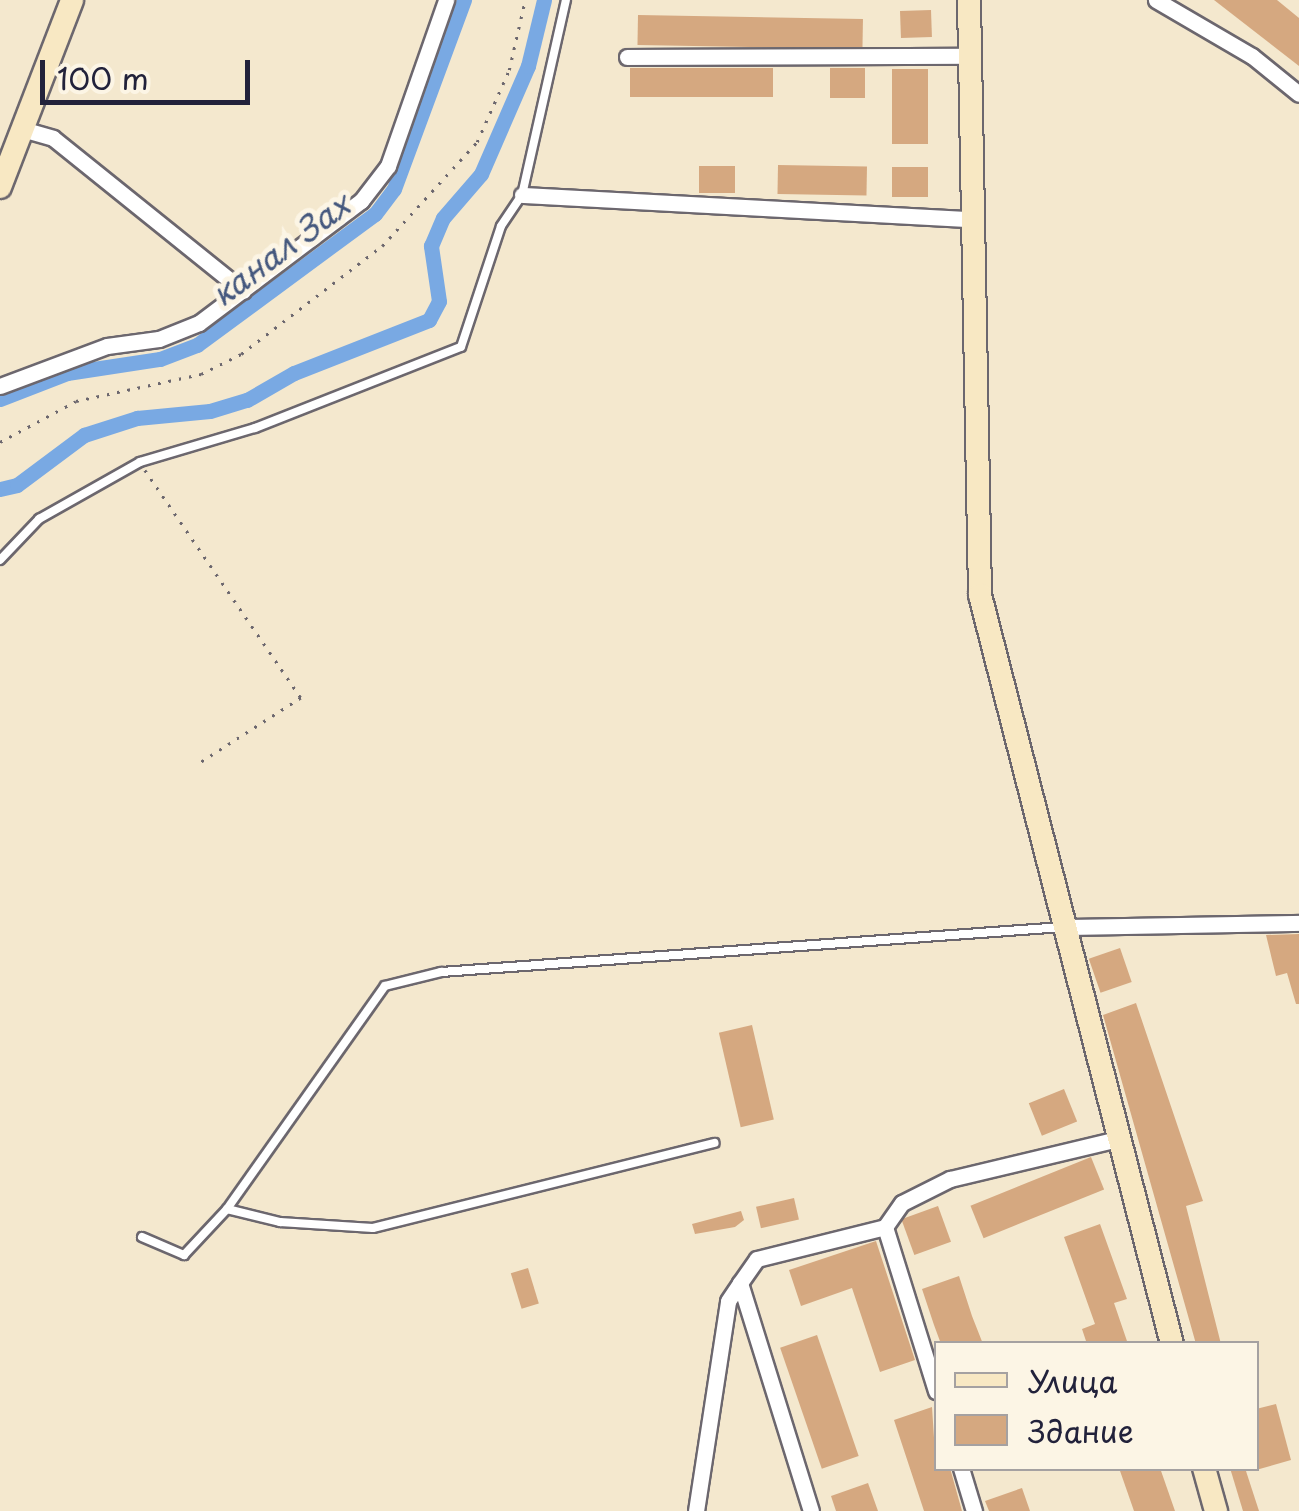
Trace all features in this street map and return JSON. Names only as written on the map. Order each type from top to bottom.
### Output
[{"type":"main road","points":[[0,187],[72,0]]},
{"type":"main road","points":[[969,0],[977,570],[1062,927],[1171,1341]]},
{"type":"main road","points":[[1205,1471],[1216,1511]]},
{"type":"street","points":[[0,386],[107,346],[159,340],[198,324],[361,201],[388,166],[446,0]]},
{"type":"street","points":[[1156,0],[1252,56],[1299,94]]},
{"type":"street","points":[[627,56],[969,56]]},
{"type":"street","points":[[22,128],[53,138],[242,292]]},
{"type":"street","points":[[522,195],[972,219]]},
{"type":"street","points":[[1062,927],[1299,922]]},
{"type":"street","points":[[696,1511],[728,1301],[757,1259],[885,1227],[902,1203],[950,1179],[1118,1139]]},
{"type":"street","points":[[885,1227],[934,1385]]},
{"type":"street","points":[[740,1282],[812,1511]]},
{"type":"street","points":[[962,1471],[974,1511]]},
{"type":"lane","points":[[0,560],[39,519],[140,462],[255,428],[461,348],[501,226],[522,195],[566,0]]},
{"type":"lane","points":[[142,1238],[184,1255],[227,1210],[385,986],[442,972],[1062,927]]},
{"type":"lane","points":[[227,1210],[280,1222],[373,1228],[716,1143]]},
{"type":"path","points":[[0,442],[76,401],[201,374],[241,354],[382,246],[477,142],[509,70],[525,0]]},
{"type":"path","points":[[140,462],[301,698],[198,764]]},
{"type":"building","points":[[1214,0],[1277,0],[1299,18],[1299,66]]},
{"type":"building","points":[[931,10],[932,37],[901,38],[900,11]]},
{"type":"building","points":[[638,15],[863,19],[862,49],[637,45]]},
{"type":"building","points":[[630,68],[773,68],[773,97],[630,97]]},
{"type":"building","points":[[830,68],[865,68],[865,98],[830,98]]},
{"type":"building","points":[[892,69],[928,69],[928,144],[892,144]]},
{"type":"building","points":[[778,165],[867,167],[866,196],[777,194]]},
{"type":"building","points":[[699,166],[735,166],[735,193],[699,193]]},
{"type":"building","points":[[892,167],[928,167],[928,197],[892,197]]},
{"type":"building","points":[[1299,934],[1296,1004],[1287,973],[1276,976],[1266,935]]},
{"type":"building","points":[[1120,948],[1132,982],[1101,993],[1089,959]]},
{"type":"building","points":[[1136,1003],[1203,1201],[1186,1206],[1220,1341],[1195,1341],[1103,1015]]},
{"type":"building","points":[[752,1025],[774,1120],[741,1127],[719,1033]]},
{"type":"building","points":[[1064,1089],[1077,1121],[1042,1136],[1029,1103]]},
{"type":"building","points":[[1091,1157],[1104,1189],[984,1238],[970,1206]]},
{"type":"building","points":[[794,1198],[799,1219],[761,1228],[756,1207]]},
{"type":"building","points":[[938,1206],[951,1242],[914,1255],[901,1219]]},
{"type":"building","points":[[741,1211],[744,1220],[735,1227],[695,1234],[692,1224]]},
{"type":"building","points":[[1100,1224],[1127,1299],[1114,1303],[1127,1341],[1086,1341],[1082,1329],[1095,1324],[1064,1237]]},
{"type":"building","points":[[876,1241],[915,1360],[880,1372],[852,1288],[801,1306],[789,1270]]},
{"type":"building","points":[[528,1268],[539,1303],[522,1309],[511,1273]]},
{"type":"building","points":[[959,1276],[982,1341],[940,1341],[922,1289]]},
{"type":"building","points":[[817,1335],[859,1456],[822,1469],[780,1348]]},
{"type":"building","points":[[1276,1404],[1291,1460],[1259,1469],[1259,1408]]},
{"type":"building","points":[[932,1407],[934,1471],[951,1471],[962,1511],[924,1511],[894,1420]]},
{"type":"building","points":[[1120,1471],[1161,1471],[1175,1511],[1134,1511]]},
{"type":"building","points":[[1231,1471],[1246,1471],[1259,1511],[1243,1511]]},
{"type":"building","points":[[868,1483],[878,1511],[836,1511],[831,1496]]},
{"type":"building","points":[[1022,1488],[1030,1511],[989,1511],[985,1501]]},
{"type":"waterway","name":"канал Зах","points":[[0,399],[67,373],[160,359],[197,345],[375,214],[394,189],[464,0]]},
{"type":"waterway","points":[[0,489],[17,485],[84,435],[137,418],[210,411],[247,400],[294,373],[429,320],[439,301],[431,246],[443,218],[481,174],[528,66],[544,0]]}]
